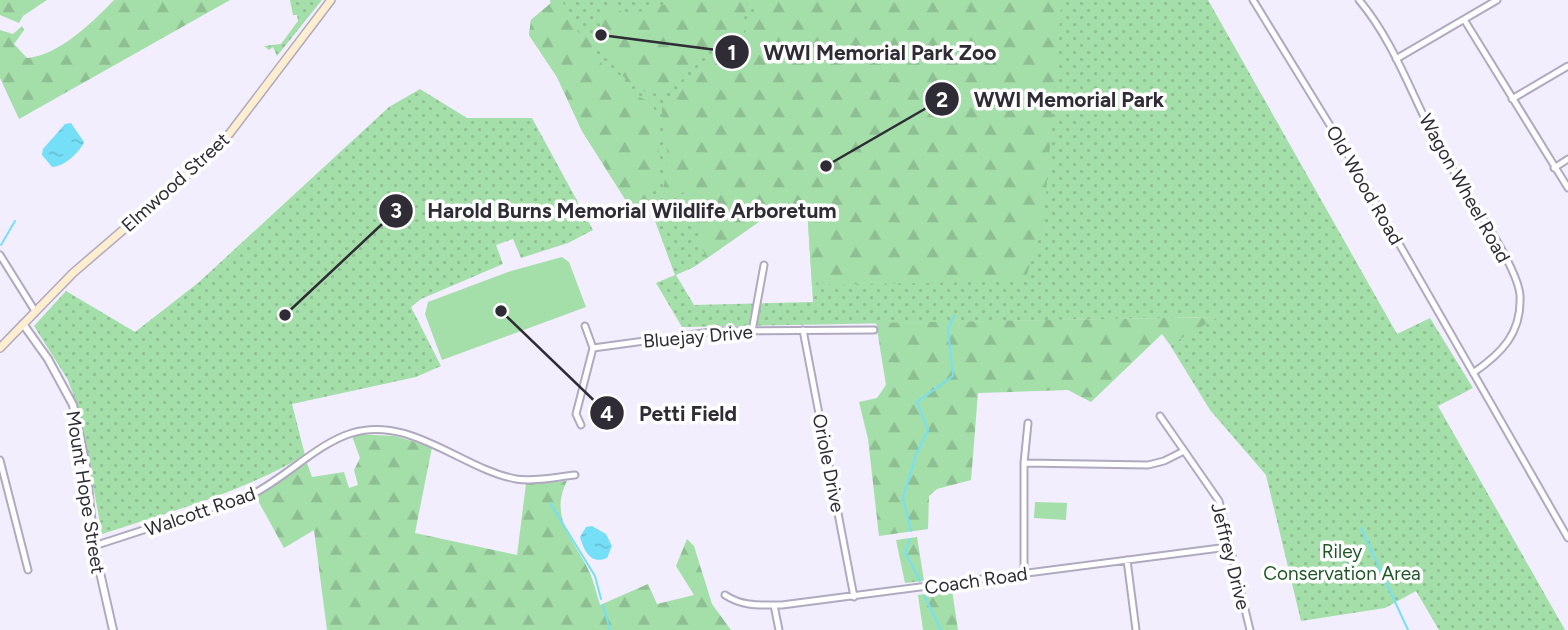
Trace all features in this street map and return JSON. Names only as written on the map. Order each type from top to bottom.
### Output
[{"type":"main road","name":"Elmwood Street","points":[[0,348],[73,273],[208,157],[230,133],[331,0]]},
{"type":"street","name":"Old Wood Road","points":[[1253,0],[1347,153],[1568,538]]},
{"type":"street","name":"Wagon Wheel Road","points":[[1359,0],[1396,58],[1440,150],[1518,286],[1518,320],[1511,339],[1499,354],[1473,373]]},
{"type":"street","points":[[1396,58],[1465,21],[1497,0]]},
{"type":"street","points":[[1465,21],[1568,188]]},
{"type":"street","points":[[1512,99],[1568,66]]},
{"type":"street","points":[[1554,168],[1568,159]]},
{"type":"street","points":[[0,256],[35,312]]},
{"type":"street","points":[[752,331],[764,265]]},
{"type":"street","name":"Mount Hope Street","points":[[23,324],[48,359],[74,405],[86,466],[94,546],[113,630]]},
{"type":"street","points":[[581,425],[576,414],[593,348],[586,326]]},
{"type":"street","name":"Oriole Drive","points":[[803,330],[854,597]]},
{"type":"street","name":"Bluejay Drive","points":[[593,348],[668,336],[752,331],[874,330]]},
{"type":"street","name":"Jeffrey Drive","points":[[1160,416],[1213,489],[1250,630]]},
{"type":"street","points":[[1024,573],[1024,463],[1028,424]]},
{"type":"street","name":"Walcott Road","points":[[94,546],[251,495],[273,484],[334,442],[362,431],[398,433],[419,438],[495,473],[516,478],[575,475]]},
{"type":"street","points":[[1024,463],[1147,465],[1164,461],[1184,450]]},
{"type":"street","points":[[0,460],[28,570]]},
{"type":"street","name":"Coach Road","points":[[725,594],[743,604],[774,605],[1228,548]]},
{"type":"street","points":[[1127,560],[1136,630]]},
{"type":"street","points":[[774,605],[779,630]]},
{"type":"green space","points":[[0,0],[47,0],[23,16],[19,23],[0,15]]},
{"type":"green space","points":[[114,0],[230,0],[19,119],[0,78],[0,30],[13,34],[22,26],[24,30],[14,44],[27,58],[39,56],[63,45]]},
{"type":"green space","points":[[290,0],[322,0],[277,56],[273,47],[269,50],[264,46],[281,44],[298,21],[297,15],[293,15]]},
{"type":"green space","name":"Riley Conservation Area","points":[[550,0],[1208,0],[1397,334],[1430,318],[1473,388],[1438,406],[1565,630],[1439,630],[1416,591],[1385,608],[1301,621],[1266,475],[1210,410],[1170,345],[1216,317],[682,327],[656,283],[675,275],[648,202],[632,210],[582,131],[557,77],[529,35],[531,20],[551,3]],"holes":[[[807,206],[813,302],[694,305],[676,275],[694,267],[773,212]]]},
{"type":"green space","points":[[550,0],[562,1],[580,36],[590,36],[599,59],[612,78],[630,92],[653,102],[659,153],[657,178],[648,202],[632,210],[582,131],[557,77],[529,35],[531,20],[551,3]]},
{"type":"green space","points":[[674,0],[747,0],[746,13],[738,29],[698,57],[679,83],[666,91],[642,91],[622,75],[599,41],[604,37],[596,14],[614,6],[625,15],[643,11],[642,8],[651,4],[669,5]]},
{"type":"green space","points":[[754,0],[1058,0],[1061,9],[1044,218],[1025,281],[812,285],[807,206],[773,212],[706,259],[685,192],[669,196],[663,191],[668,159],[661,104],[680,93],[701,63],[744,34],[754,17]]},
{"type":"green space","points":[[420,89],[467,118],[532,118],[593,230],[568,243],[521,258],[513,239],[496,245],[503,264],[421,299],[411,307],[441,366],[416,377],[292,404],[305,455],[231,491],[102,534],[79,410],[68,380],[34,326],[66,291],[135,332],[198,283],[389,107]]},
{"type":"green space","points":[[562,257],[569,262],[586,307],[442,360],[425,314],[428,302],[511,271]]},
{"type":"green space","points":[[1218,317],[1170,345],[1162,334],[1091,402],[1068,390],[978,393],[971,480],[937,489],[929,496],[928,529],[879,536],[868,439],[859,402],[877,398],[886,385],[876,323]]},
{"type":"green space","points":[[352,436],[395,436],[432,447],[415,533],[517,555],[526,484],[567,481],[562,494],[562,518],[590,573],[600,605],[648,584],[657,604],[694,595],[676,566],[687,539],[694,546],[712,604],[731,630],[327,630],[314,530],[284,548],[256,497],[307,463],[312,477],[344,472],[349,488],[358,485],[354,470],[360,458]]},
{"type":"green space","points":[[1035,502],[1067,503],[1066,520],[1034,518]]},
{"type":"green space","points":[[917,537],[924,581],[905,583],[896,540]]},
{"type":"green space","points":[[952,590],[958,630],[923,630],[918,595]]},
{"type":"water","points":[[71,123],[84,142],[71,158],[52,167],[42,155],[43,149],[65,124]]},
{"type":"water","points":[[592,526],[606,534],[612,546],[607,558],[592,558],[584,547],[580,537],[586,527]]},
{"type":"waterway","points":[[1,245],[15,221]]},
{"type":"waterway","points":[[911,531],[903,498],[916,455],[928,430],[917,402],[953,376],[948,329],[954,316]]},
{"type":"waterway","points":[[550,503],[595,576],[601,599]]},
{"type":"waterway","points":[[1361,528],[1408,630]]},
{"type":"waterway","points":[[910,539],[905,552],[920,581]]},
{"type":"waterway","points":[[925,597],[941,630]]},
{"type":"waterway","points":[[603,605],[610,630]]},
{"type":"place","name":"WWI Memorial Park Zoo","points":[[601,35]]},
{"type":"place","name":"WWI Memorial Park","points":[[826,166]]},
{"type":"place","name":"Petti Field","points":[[501,311]]},
{"type":"place","name":"Harold Burns Memorial Wildlife Arboretum","points":[[285,315]]}]
